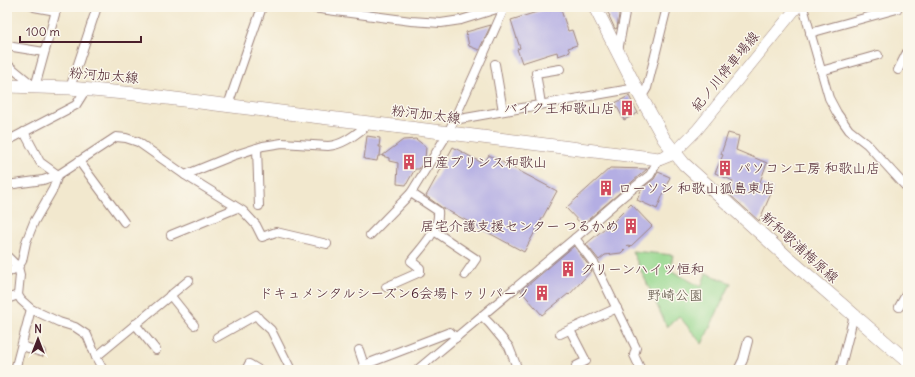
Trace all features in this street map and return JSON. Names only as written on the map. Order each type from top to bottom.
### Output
[{"type":"main road","points":[[595,7],[639,93],[664,139],[674,153]]},
{"type":"main road","name":"紀ノ川停車場線","points":[[674,153],[697,130],[797,7]]},
{"type":"main road","name":"粉河加太線","points":[[7,86],[70,88],[128,93],[659,159],[674,153]]},
{"type":"main road","name":"新和歌浦梅原線","points":[[674,153],[684,164],[788,258],[908,362]]},
{"type":"street","points":[[7,64],[35,87],[57,9],[34,7]]},
{"type":"street","points":[[70,88],[97,7]]},
{"type":"street","points":[[228,105],[262,7]]},
{"type":"street","points":[[305,7],[441,23],[461,20],[503,7],[502,13],[448,133],[411,193],[370,235]]},
{"type":"street","points":[[618,51],[627,7],[620,7]]},
{"type":"street","points":[[454,120],[541,104],[639,93],[647,88],[667,7]]},
{"type":"street","points":[[803,7],[829,98],[837,113],[850,130],[867,144],[908,189]]},
{"type":"street","points":[[810,33],[896,9]]},
{"type":"street","points":[[7,46],[44,52]]},
{"type":"street","points":[[898,70],[908,50]]},
{"type":"street","points":[[821,71],[878,55]]},
{"type":"street","points":[[495,64],[503,111]]},
{"type":"street","points":[[541,104],[536,73],[560,69]]},
{"type":"street","points":[[7,141],[76,105],[86,89]]},
{"type":"street","points":[[185,175],[232,156],[263,146],[282,143],[335,146],[369,124]]},
{"type":"street","points":[[24,132],[40,162],[58,174]]},
{"type":"street","points":[[7,185],[43,180],[58,174],[116,137],[126,138],[138,142],[185,175],[243,211],[256,225],[262,237],[276,232],[327,244]]},
{"type":"street","points":[[257,148],[259,206]]},
{"type":"street","points":[[417,370],[650,175],[659,159]]},
{"type":"street","points":[[79,161],[124,222]]},
{"type":"street","points":[[7,272],[18,267],[22,261],[26,242],[34,222],[52,189],[58,174]]},
{"type":"street","points":[[386,287],[420,272],[420,268],[411,261],[434,231],[439,216],[438,211],[411,193]]},
{"type":"street","points":[[171,235],[237,208]]},
{"type":"street","points":[[434,231],[476,259],[465,275]]},
{"type":"street","points":[[575,238],[596,266],[636,348],[634,355],[641,370]]},
{"type":"street","points":[[7,256],[18,267],[20,276],[18,295],[21,300],[31,309],[58,322],[75,327],[87,335],[102,370]]},
{"type":"street","points":[[96,357],[189,280]]},
{"type":"street","points":[[898,307],[908,291]]},
{"type":"street","points":[[7,299],[18,295]]},
{"type":"street","points":[[170,295],[194,325]]},
{"type":"street","points":[[560,334],[617,308]]},
{"type":"street","points":[[15,370],[31,309]]},
{"type":"street","points":[[217,337],[256,315],[271,330],[291,370]]},
{"type":"street","points":[[840,370],[854,315]]},
{"type":"street","points":[[482,316],[509,347],[518,370]]},
{"type":"street","points":[[135,324],[156,350]]},
{"type":"street","points":[[570,330],[586,361],[576,366]]},
{"type":"street","points":[[359,350],[364,365],[450,332],[456,338]]},
{"type":"street","points":[[738,370],[743,360],[748,341]]},
{"type":"street","points":[[22,346],[41,352]]},
{"type":"street","points":[[246,370],[249,364],[260,370]]},
{"type":"green space","name":"野崎公園","points":[[632,251],[673,255],[670,270],[701,287],[706,273],[731,283],[702,344],[679,316],[667,327]]},
{"type":"building","points":[[553,7],[560,7],[568,31],[572,30],[577,45],[568,48],[570,52],[558,56],[557,52],[522,63],[517,49],[520,48],[511,20]]},
{"type":"building","points":[[604,7],[617,7],[619,9],[617,28],[615,29],[610,16]]},
{"type":"building","points":[[491,25],[479,50],[469,46],[466,32]]},
{"type":"building","name":"バイク王和歌山店","points":[[629,96],[638,113],[624,120],[615,103]]},
{"type":"building","points":[[728,133],[739,136],[736,150],[767,163],[760,182],[773,189],[759,221],[730,195],[733,181],[715,173],[723,155],[721,154]]},
{"type":"building","points":[[367,136],[380,138],[380,156],[378,156],[377,161],[364,159]]},
{"type":"building","name":"日産プリンス和歌山","points":[[416,139],[426,147],[425,159],[419,169],[415,169],[406,185],[397,184],[398,163],[389,161],[389,158],[382,156],[403,140]]},
{"type":"building","points":[[453,147],[484,164],[489,155],[557,191],[524,252],[441,207],[426,196]]},
{"type":"building","name":"ローソン 和歌山狐島東店","points":[[610,168],[647,169],[582,225],[566,208]]},
{"type":"building","points":[[658,172],[670,177],[657,209],[637,200],[642,188],[654,179]]},
{"type":"building","points":[[631,204],[652,226],[630,247],[628,246],[621,253],[605,255],[599,260],[586,244],[605,228],[606,229]]},
{"type":"building","points":[[574,246],[592,270],[569,295],[568,294],[542,315],[521,291]]},
{"type":"place","name":"バイク王和歌山店","points":[[627,108]]},
{"type":"place","name":"日産プリンス和歌山","points":[[409,162]]},
{"type":"place","name":"パソコン工房 和歌山店","points":[[725,168]]},
{"type":"place","name":"ローソン 和歌山狐島東店","points":[[606,188]]},
{"type":"place","name":"居宅介護支援センター つるかめ","points":[[631,226]]},
{"type":"place","name":"グリーンハイツ恒和","points":[[568,269]]},
{"type":"place","name":"ドキュメンタルシーズン6会場トゥリパーノ","points":[[542,293]]}]
